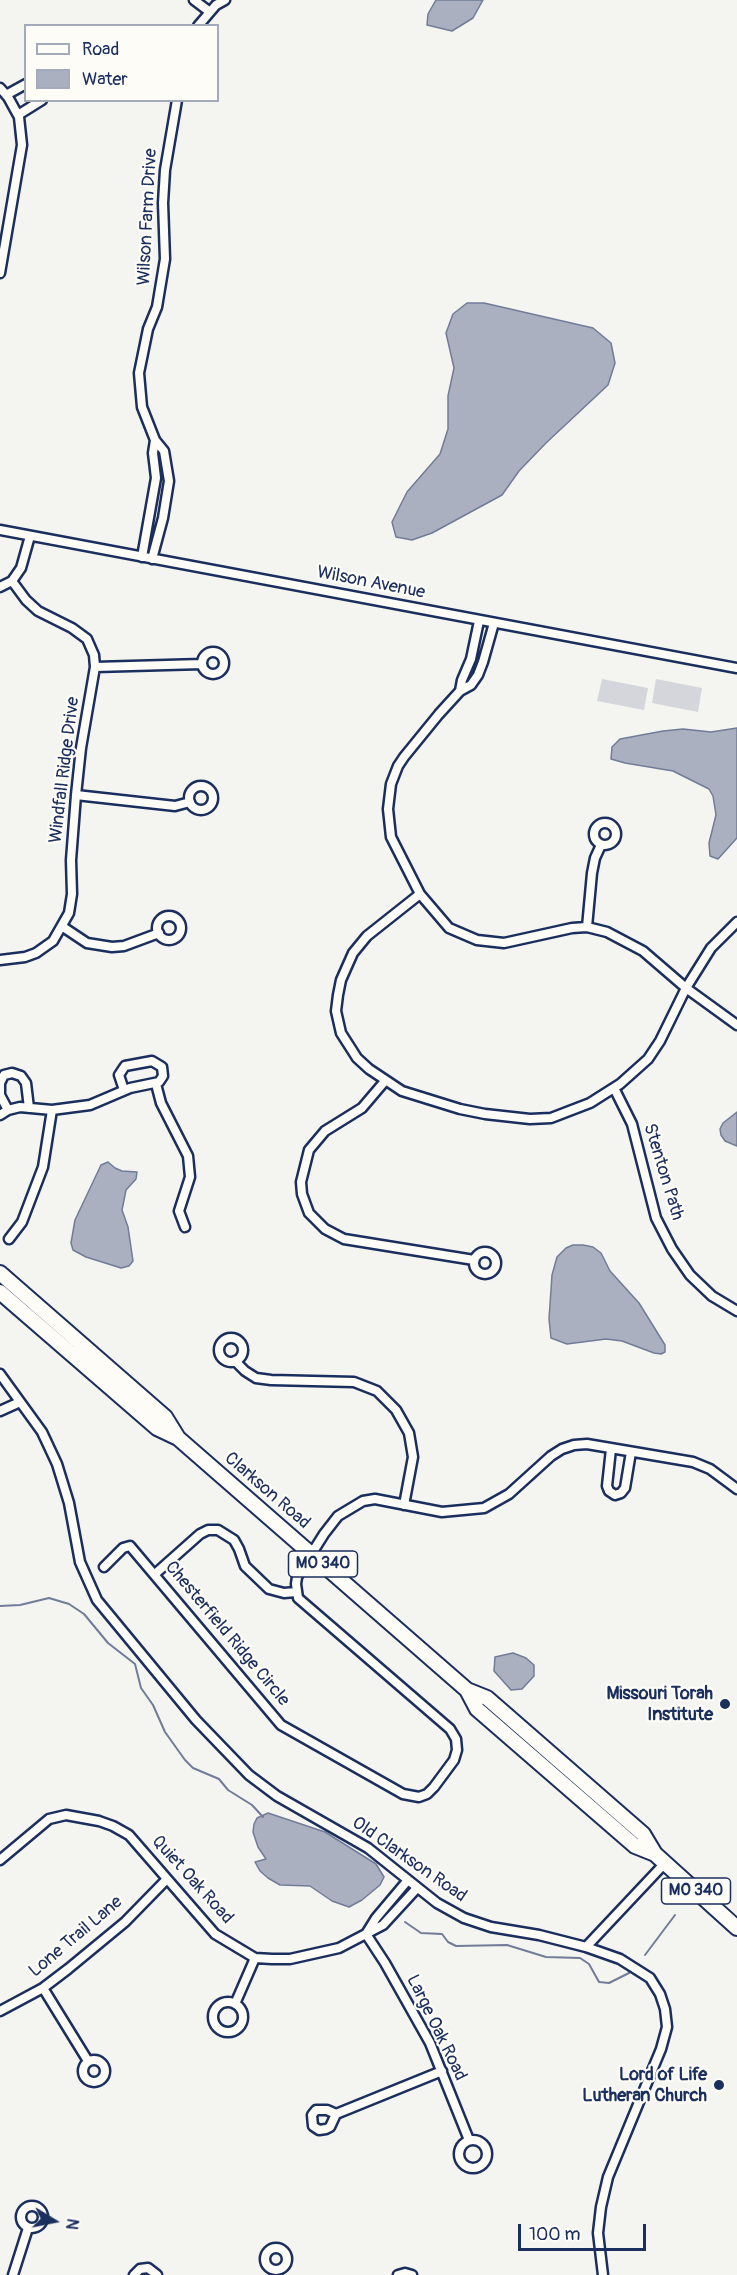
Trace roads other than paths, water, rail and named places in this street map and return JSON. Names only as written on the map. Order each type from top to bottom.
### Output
[{"type":"main road","name":"Clarkson Road","points":[[0,1273],[165,1417],[178,1438]]},
{"type":"main road","name":"Clarkson Road","points":[[0,1292],[157,1428],[178,1438],[467,1690],[487,1698],[643,1834],[660,1858],[737,1928]]},
{"type":"main road","name":"Clarkson Road","points":[[467,1690],[477,1709],[635,1846],[660,1858]]},
{"type":"main road","points":[[564,1784],[590,1788]]},
{"type":"street","points":[[194,0],[210,12]]},
{"type":"street","points":[[200,24],[225,0]]},
{"type":"street","points":[[0,273],[3,244],[22,145],[18,115],[3,92],[24,85]]},
{"type":"street","points":[[18,115],[39,102]]},
{"type":"street","name":"Wilson Farm Drive","points":[[152,559],[163,518],[169,481],[164,451],[155,440],[142,407],[139,373],[148,329],[157,307],[164,268],[165,170],[177,102]]},
{"type":"street","name":"Wilson Farm Drive","points":[[142,557],[156,478],[153,453],[155,440]]},
{"type":"street","name":"Wilson Avenue","points":[[0,530],[737,668]]},
{"type":"street","points":[[0,587],[12,581],[21,568],[30,536]]},
{"type":"street","name":"Windfall Ridge Drive","points":[[0,960],[25,957],[36,953],[53,941],[69,913],[72,894],[71,860],[76,795],[81,748],[95,667],[94,655],[87,639],[72,628],[38,611],[26,600],[12,581]]},
{"type":"street","points":[[460,691],[471,659],[479,621]]},
{"type":"street","points":[[494,623],[478,675],[471,685],[460,691],[404,757],[391,784],[388,809],[391,837],[420,894],[449,928],[477,940],[504,943],[572,928],[587,927],[607,932],[625,940],[659,963],[686,988],[737,1025]]},
{"type":"street","points":[[95,667],[202,664]]},
{"type":"street","points":[[76,795],[175,806],[190,802]]},
{"type":"street","points":[[587,927],[592,873],[601,844]]},
{"type":"street","points":[[420,894],[359,944],[347,964],[338,995],[338,1021],[348,1045],[369,1069],[402,1091],[442,1105],[485,1114],[531,1119],[551,1118],[590,1102],[614,1088],[648,1059],[672,1020],[686,988],[711,948],[737,922]]},
{"type":"street","points":[[63,927],[87,943],[105,947],[124,946],[159,933]]},
{"type":"street","points":[[29,1108],[26,1083],[21,1076],[12,1073],[4,1075],[0,1083],[0,1095],[4,1112],[29,1108],[52,1110],[90,1105],[124,1090],[156,1084],[162,1079],[164,1072],[157,1063],[124,1066],[119,1075],[124,1090]]},
{"type":"street","points":[[386,1081],[362,1108],[325,1131],[309,1150],[301,1182],[302,1194],[309,1213],[325,1229],[344,1239],[474,1260]]},
{"type":"street","points":[[156,1084],[161,1103],[188,1156],[190,1177],[179,1211],[185,1227]]},
{"type":"street","name":"Stenton Path","points":[[614,1088],[632,1124],[656,1218],[672,1250],[690,1275],[712,1296],[737,1311]]},
{"type":"street","points":[[9,1239],[22,1222],[43,1167],[52,1110]]},
{"type":"street","points":[[235,1361],[256,1378],[354,1382],[377,1391],[396,1410],[409,1433],[413,1457],[404,1505]]},
{"type":"street","name":"Old Clarkson Road","points":[[0,1374],[42,1432],[61,1473],[80,1562],[97,1600],[196,1720],[249,1775],[277,1796],[368,1848],[437,1903],[464,1918],[491,1927],[586,1947],[620,1959],[650,1978],[666,2009],[667,2027],[661,2049],[608,2177],[598,2233],[603,2275]]},
{"type":"street","points":[[0,1411],[20,1402]]},
{"type":"street","points":[[155,1574],[200,1534],[208,1530],[218,1530],[234,1540],[240,1549],[245,1566],[269,1589],[284,1593],[296,1592],[297,1577],[338,1516],[363,1501],[375,1499],[442,1512],[484,1508],[509,1494],[540,1464],[562,1449],[587,1444],[693,1462],[710,1469],[737,1489]]},
{"type":"street","points":[[611,1449],[607,1486],[609,1491],[615,1495],[621,1493],[625,1488],[632,1452]]},
{"type":"street","name":"Chesterfield Ridge Circle","points":[[104,1567],[123,1548],[130,1546],[281,1725],[403,1794],[419,1797],[428,1794],[454,1760],[457,1750],[456,1738],[450,1730],[303,1605],[296,1592]]},
{"type":"street","name":"Quiet Oak Road","points":[[0,1860],[50,1819],[66,1815],[113,1826],[129,1835],[215,1934],[255,1958],[290,1959],[339,1948],[383,1924],[417,1888]]},
{"type":"street","points":[[586,1947],[660,1858]]},
{"type":"street","name":"Lone Trail Lane","points":[[0,2011],[43,1988],[125,1922],[167,1879]]},
{"type":"street","name":"Quiet Oak Road","points":[[366,1934],[376,1918],[408,1880]]},
{"type":"street","name":"Large Oak Road","points":[[366,1934],[430,2043],[469,2140]]},
{"type":"street","points":[[235,2004],[255,1958]]},
{"type":"street","points":[[43,1988],[88,2061]]},
{"type":"street","points":[[336,2114],[442,2071]]},
{"type":"street","points":[[13,2275],[28,2228]]},
{"type":"street","points":[[134,2275],[140,2269],[148,2268],[157,2275]]},
{"type":"street","points":[[398,2275],[405,2273],[412,2275]]},
{"type":"water","points":[[436,0],[483,0],[473,18],[452,31],[427,25],[428,14]]},
{"type":"water","points":[[467,303],[484,303],[593,328],[611,343],[615,363],[608,385],[519,471],[502,495],[432,533],[412,540],[396,537],[392,522],[407,492],[440,454],[448,429],[448,396],[454,368],[446,333],[453,314]]},
{"type":"water","points":[[737,728],[737,838],[718,859],[710,856],[709,843],[716,815],[713,796],[709,789],[673,771],[611,759],[612,747],[620,739],[663,731],[683,729],[711,732]]},
{"type":"water","points":[[737,1112],[737,1146],[725,1141],[720,1129],[723,1123]]},
{"type":"water","points":[[108,1162],[122,1171],[137,1172],[136,1179],[126,1190],[122,1210],[128,1227],[133,1261],[129,1266],[121,1268],[86,1257],[73,1250],[71,1243],[75,1220],[101,1165]]},
{"type":"water","points":[[573,1245],[593,1247],[601,1253],[610,1271],[639,1303],[665,1345],[665,1352],[654,1353],[622,1341],[606,1339],[567,1344],[551,1338],[549,1319],[552,1275],[557,1257]]},
{"type":"water","points":[[513,1653],[526,1658],[534,1665],[534,1676],[522,1689],[511,1690],[494,1671],[495,1657]]},
{"type":"water","points":[[268,1813],[325,1832],[376,1864],[384,1877],[380,1885],[362,1900],[349,1907],[332,1901],[310,1886],[280,1885],[268,1878],[255,1862],[266,1859],[258,1847],[253,1832],[257,1818]]},
{"type":"waterway","points":[[0,1606],[20,1605],[49,1598],[69,1604],[84,1614],[108,1643],[135,1664],[141,1688],[153,1705],[165,1732],[185,1760],[193,1768],[219,1779],[228,1790],[252,1805],[263,1817]]},
{"type":"waterway","points":[[645,1955],[675,1915]]},
{"type":"waterway","points":[[405,1922],[421,1933],[442,1934],[448,1942],[456,1946],[507,1945],[546,1957],[580,1958],[589,1964],[599,1982],[609,1983],[629,1973]]},
{"type":"place","name":"Missouri Torah Institute","points":[[725,1704]]},
{"type":"place","name":"Lord of Life Lutheran Church","points":[[719,2085]]}]
